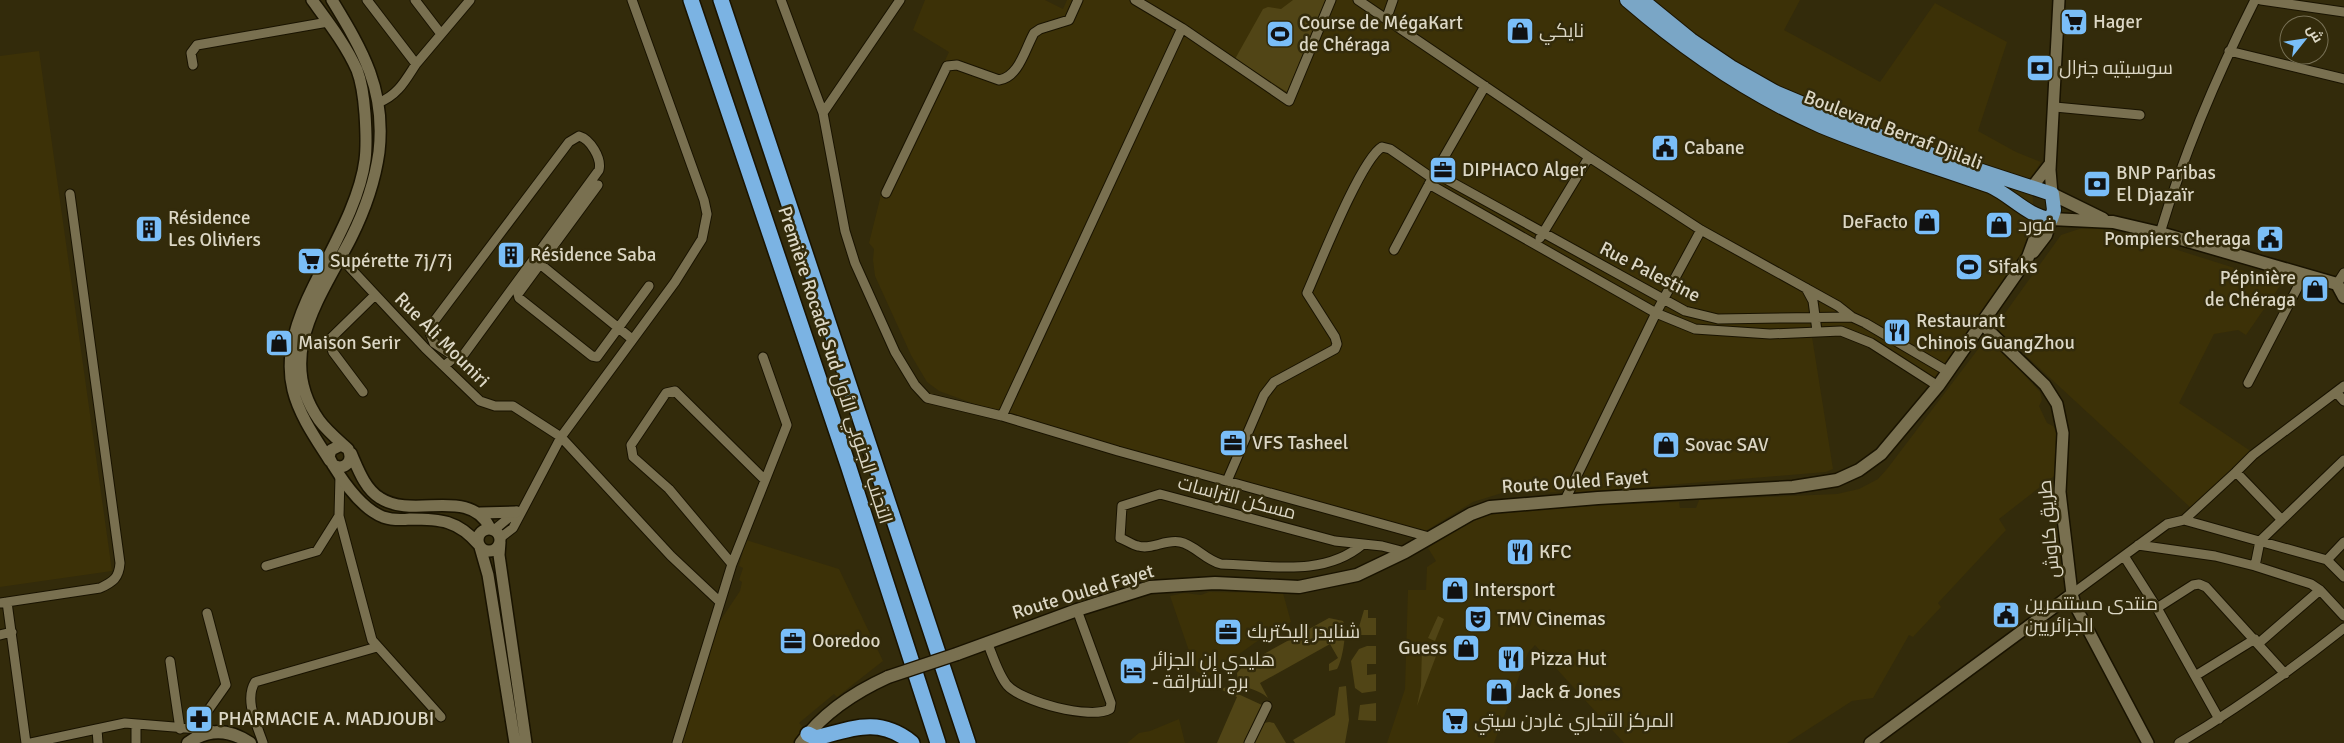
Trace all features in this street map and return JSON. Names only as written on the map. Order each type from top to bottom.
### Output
[{"type":"highway","name":"Première Rocade Sud التجنب الجنوبي الأول","points":[[690,0],[842,447],[938,743]]},
{"type":"highway","name":"Première Rocade Sud التجنب الجنوبي الأول","points":[[721,0],[968,743]]},
{"type":"highway","name":"Boulevard Berraf Djilali","points":[[1627,0],[1714,68],[1780,106],[1865,143],[1990,186],[2006,194],[2037,217],[2051,219]]},
{"type":"highway","name":"Boulevard Berraf Djilali","points":[[1642,0],[1691,40],[1731,67],[1775,92],[1896,143],[2052,194]]},
{"type":"highway","points":[[2051,219],[2054,204],[2052,194]]},
{"type":"highway","points":[[804,738],[816,738],[852,727],[870,727],[889,730],[912,743]]},
{"type":"main road","points":[[2052,194],[2063,201],[2113,222],[2160,233],[2304,275],[2341,283],[2344,297]]},
{"type":"main road","points":[[2028,257],[2035,238],[2037,217]]},
{"type":"main road","points":[[2028,257],[2046,235],[2051,219],[2113,222]]},
{"type":"main road","name":"Route Ouled Fayet","points":[[804,738],[848,699],[867,686],[888,676],[957,654],[1077,610],[1150,587],[1215,583],[1299,587],[1330,582],[1357,575],[1405,552],[1428,537],[1471,514],[1490,507],[1565,500],[1793,488],[1837,480],[1859,470],[1881,454],[1938,386],[2028,257]]},
{"type":"main road","points":[[188,743],[197,736],[220,730],[250,743]]},
{"type":"street","points":[[312,0],[328,22],[357,71],[364,104],[367,136],[365,161],[356,191],[340,231],[295,327],[292,349],[293,389],[300,408],[331,463],[340,476],[376,513],[386,518],[399,520],[437,519],[450,522],[462,528],[486,551],[494,550],[496,534],[520,509],[561,437],[696,250],[706,227],[708,214],[632,0]]},
{"type":"street","points":[[332,0],[371,70],[378,103],[379,152],[374,177],[362,213],[316,304],[304,334],[301,374],[305,392],[320,420],[349,450],[364,481],[380,498],[405,507],[446,505],[480,513],[520,509]]},
{"type":"street","points":[[367,0],[416,64]]},
{"type":"street","points":[[415,0],[441,34]]},
{"type":"street","points":[[781,0],[823,113],[846,231],[855,263],[867,293],[906,371],[927,398],[1002,416],[1428,537]]},
{"type":"street","points":[[823,113],[900,0]]},
{"type":"street","points":[[886,194],[947,66],[957,65],[999,80],[1006,79],[1014,71],[1034,33],[1040,29],[1069,20],[1078,0]]},
{"type":"street","points":[[1135,0],[1182,28],[1289,101],[1331,0]]},
{"type":"street","points":[[1358,0],[1387,17],[1588,157],[1701,230],[1838,306],[1852,317]]},
{"type":"street","points":[[1387,17],[1392,0]]},
{"type":"street","points":[[2052,194],[2051,162],[2059,0]]},
{"type":"street","points":[[2160,233],[2174,188],[2229,51],[2255,0]]},
{"type":"street","points":[[2261,0],[2344,12]]},
{"type":"street","points":[[378,103],[401,88],[416,64],[466,2]]},
{"type":"street","points":[[193,65],[191,53],[197,45],[328,22]]},
{"type":"street","points":[[1002,416],[1182,28]]},
{"type":"street","points":[[2229,51],[2344,79]]},
{"type":"street","points":[[1394,250],[1485,86]]},
{"type":"street","points":[[2054,107],[2140,115]]},
{"type":"street","points":[[444,366],[455,357],[462,357],[599,170],[600,164],[585,138],[579,136],[570,142],[432,324],[430,334],[434,343],[455,357]]},
{"type":"street","points":[[1227,481],[1264,395],[1274,382],[1334,349],[1337,344],[1335,337],[1307,293],[1346,204],[1372,158],[1382,147],[1390,149],[1432,179]]},
{"type":"street","points":[[1536,245],[1588,157]]},
{"type":"street","points":[[2032,187],[2051,162]]},
{"type":"street","name":"Rue Palestine","points":[[1432,179],[1543,233],[1685,311],[1718,320],[1852,317],[1948,371]]},
{"type":"street","name":"Rue Palestine","points":[[1432,179],[1536,245],[1656,313],[1695,329],[1770,334],[1817,331],[1841,331],[1854,334],[1938,386]]},
{"type":"street","points":[[598,185],[518,294],[521,300],[595,357],[602,353],[649,286]]},
{"type":"street","points":[[26,743],[12,632],[4,602],[100,588],[111,583],[119,575],[120,563],[70,194]]},
{"type":"street","points":[[1565,500],[1656,313],[1701,230]]},
{"type":"street","name":"Rue Ali Mouniri","points":[[340,257],[480,401],[496,406],[513,406],[561,437],[671,556],[720,602]]},
{"type":"street","points":[[540,264],[632,339]]},
{"type":"street","points":[[2341,283],[2344,273]]},
{"type":"street","points":[[2248,383],[2304,275]]},
{"type":"street","points":[[1806,288],[1813,301],[1817,331]]},
{"type":"street","points":[[363,392],[333,352],[328,340],[375,295]]},
{"type":"street","name":"طريق كاوش","points":[[1982,324],[2045,385],[2057,404],[2063,434],[2060,492],[2072,594],[2076,606],[2148,743]]},
{"type":"street","points":[[677,743],[732,564],[764,479],[787,425],[763,357]]},
{"type":"street","points":[[2184,520],[2253,454],[2344,386]]},
{"type":"street","points":[[732,564],[669,489],[633,457],[630,446],[666,393],[674,391],[764,479]]},
{"type":"street","points":[[2336,392],[2344,401]]},
{"type":"street","points":[[341,445],[349,450],[350,459],[347,465],[339,468],[331,463],[329,453],[334,447],[341,445]]},
{"type":"street","points":[[2255,566],[2260,541],[2344,460]]},
{"type":"street","points":[[2236,472],[2282,520]]},
{"type":"street","points":[[340,476],[340,516],[372,640],[440,717]]},
{"type":"street","name":"مسكن التراسات","points":[[1363,544],[1343,558],[1308,566],[1280,568],[1221,564],[1211,562],[1182,542],[1172,541],[1149,547],[1138,546],[1120,538],[1122,506],[1160,494],[1335,541],[1363,544],[1405,552]]},
{"type":"street","points":[[480,513],[485,517],[496,534],[526,743]]},
{"type":"street","points":[[266,566],[317,551],[340,516]]},
{"type":"street","points":[[1870,743],[2167,524],[2184,520],[2327,560],[2344,577]]},
{"type":"street","points":[[496,534],[484,530],[479,534],[479,546],[488,575],[515,743]]},
{"type":"street","points":[[2327,560],[2344,542]]},
{"type":"street","points":[[2138,545],[2215,556],[2255,566],[2311,584],[2320,590],[2344,616]]},
{"type":"street","points":[[2124,556],[2157,608],[2219,719]]},
{"type":"street","points":[[2157,608],[2193,585],[2199,584],[2206,587],[2285,674]]},
{"type":"street","points":[[2195,676],[2257,641],[2320,590]]},
{"type":"street","points":[[988,642],[1007,684],[1019,695],[1034,702],[1094,714],[1106,711],[1110,709],[1111,703],[1077,610]]},
{"type":"street","points":[[196,730],[226,684],[207,613]]},
{"type":"street","points":[[2179,743],[2219,719],[2285,674],[2344,628]]},
{"type":"street","points":[[0,635],[12,632]]},
{"type":"street","points":[[263,743],[251,706],[252,686],[255,682],[377,647]]},
{"type":"street","points":[[170,661],[180,729]]},
{"type":"street","points":[[1249,743],[1267,706]]},
{"type":"street","points":[[31,743],[125,723],[180,729],[220,730]]},
{"type":"street","points":[[136,724],[136,743]]},
{"type":"street","points":[[97,729],[98,743]]},
{"type":"shaded area","points":[[925,0],[1045,0],[1063,9],[1067,0],[1800,0],[1784,30],[1880,82],[1935,3],[2007,42],[1978,131],[2016,152],[2041,162],[2032,176],[2034,228],[2030,245],[1953,358],[1928,387],[1912,373],[1866,343],[1844,337],[1812,337],[1833,469],[1826,472],[1582,492],[1502,493],[1473,502],[1414,538],[1121,457],[939,391],[927,382],[911,355],[875,276],[874,249],[869,243],[881,195],[949,52],[913,30]]},
{"type":"shaded area","name":"Course de MégaKart de Chéraga","points":[[1293,0],[1326,0],[1287,92],[1235,59],[1263,9],[1268,7],[1281,9]]},
{"type":"shaded area","points":[[39,51],[112,571],[0,587],[0,56]]},
{"type":"shaded area","points":[[2093,228],[2127,234],[2282,283],[2246,335],[2238,330],[2214,334],[2179,403],[2252,452],[2192,509],[1995,327],[2061,235],[2079,229]]},
{"type":"shaded area","points":[[1988,336],[2040,392],[2042,400],[2039,406],[2047,423],[2053,426],[2058,434],[2058,473],[1999,519],[2006,530],[1938,603],[1941,607],[1913,637],[1909,635],[1873,698],[1852,701],[1787,743],[1624,743],[1535,645],[1528,653],[1494,743],[1387,743],[1405,689],[1408,590],[1426,590],[1427,567],[1436,561],[1428,548],[1467,523],[1498,512],[1560,507],[1679,502],[1680,508],[1696,508],[1699,500],[1837,494],[1859,489],[1878,479],[1887,469]]},
{"type":"shaded area","name":"Ooredoo","points":[[746,540],[839,569],[883,661],[837,697],[834,694],[799,723],[805,729],[795,743],[680,743],[720,621],[740,591],[742,582],[739,580],[743,568],[739,566]]},
{"type":"shaded area","name":"شنايدر إليكتريك","points":[[1209,592],[1283,593],[1291,622],[1256,642],[1207,677],[1196,671],[1170,596],[1184,593],[1201,595]]},
{"type":"shaded area","points":[[1364,610],[1368,610],[1368,618],[1376,618],[1376,635],[1360,635],[1358,630]]},
{"type":"shaded area","points":[[1438,616],[1444,619],[1435,641],[1428,638]]},
{"type":"shaded area","points":[[1329,618],[1343,621],[1345,631],[1341,660],[1337,669],[1329,671],[1329,664],[1338,658],[1330,644],[1260,683],[1268,698],[1260,692],[1238,682],[1237,673],[1244,665]]},
{"type":"shaded area","points":[[1422,645],[1438,651],[1417,706],[1421,686]]},
{"type":"shaded area","points":[[1367,646],[1376,646],[1376,664],[1367,664],[1367,675],[1376,674],[1376,691],[1362,693],[1355,688],[1351,661],[1359,649]]},
{"type":"shaded area","points":[[1231,686],[1238,694],[1262,705],[1245,743],[1217,743],[1237,697],[1220,689]]},
{"type":"shaded area","points":[[1346,686],[1349,720],[1345,743],[1295,743],[1293,740],[1335,715],[1339,687]]},
{"type":"shaded area","points":[[1376,703],[1376,721],[1358,720],[1360,705]]},
{"type":"shaded area","points":[[1179,719],[1185,743],[1127,743],[1139,733],[1150,731]]},
{"type":"shaded area","points":[[1264,723],[1274,723],[1286,743],[1253,743]]},
{"type":"place","name":"Hager","points":[[2074,22]]},
{"type":"place","name":"نايكي","points":[[1520,31]]},
{"type":"place","name":"Course de MégaKart de Chéraga","points":[[1280,34]]},
{"type":"place","name":"سوسيتيه جنرال","points":[[2040,68]]},
{"type":"place","name":"Cabane","points":[[1665,148]]},
{"type":"place","name":"DIPHACO Alger","points":[[1443,170]]},
{"type":"place","name":"BNP Paribas El Djazaïr","points":[[2097,184]]},
{"type":"place","name":"DeFacto","points":[[1927,222]]},
{"type":"place","name":"فورد","points":[[1999,225]]},
{"type":"place","name":"Résidence Les Oliviers","points":[[149,229]]},
{"type":"place","name":"Pompiers Cheraga","points":[[2270,239]]},
{"type":"place","name":"Résidence Saba","points":[[511,255]]},
{"type":"place","name":"Supérette 7j/7j","points":[[311,261]]},
{"type":"place","name":"Sifaks","points":[[1969,267]]},
{"type":"place","name":"Pépinière de Chéraga","points":[[2315,289]]},
{"type":"place","name":"Restaurant Chinois GuangZhou","points":[[1897,332]]},
{"type":"place","name":"Maison Serir","points":[[279,343]]},
{"type":"place","name":"VFS Tasheel","points":[[1233,443]]},
{"type":"place","name":"Sovac SAV","points":[[1666,445]]},
{"type":"place","name":"KFC","points":[[1520,552]]},
{"type":"place","name":"Intersport","points":[[1455,590]]},
{"type":"place","name":"منتدى مستتمرين الجزائريين","points":[[2006,615]]},
{"type":"place","name":"TMV Cinemas","points":[[1478,619]]},
{"type":"place","name":"شنايدر إليكتريك","points":[[1228,632]]},
{"type":"place","name":"Ooredoo","points":[[793,641]]},
{"type":"place","name":"Guess","points":[[1466,648]]},
{"type":"place","name":"Pizza Hut","points":[[1511,659]]},
{"type":"place","name":"هليدي إن الجزائر - برج الشراقة","points":[[1133,671]]},
{"type":"place","name":"Jack & Jones","points":[[1499,692]]},
{"type":"place","name":"PHARMACIE A. MADJOUBI","points":[[199,719]]},
{"type":"place","name":"المركز التجاري غاردن سيتي","points":[[1455,721]]}]
